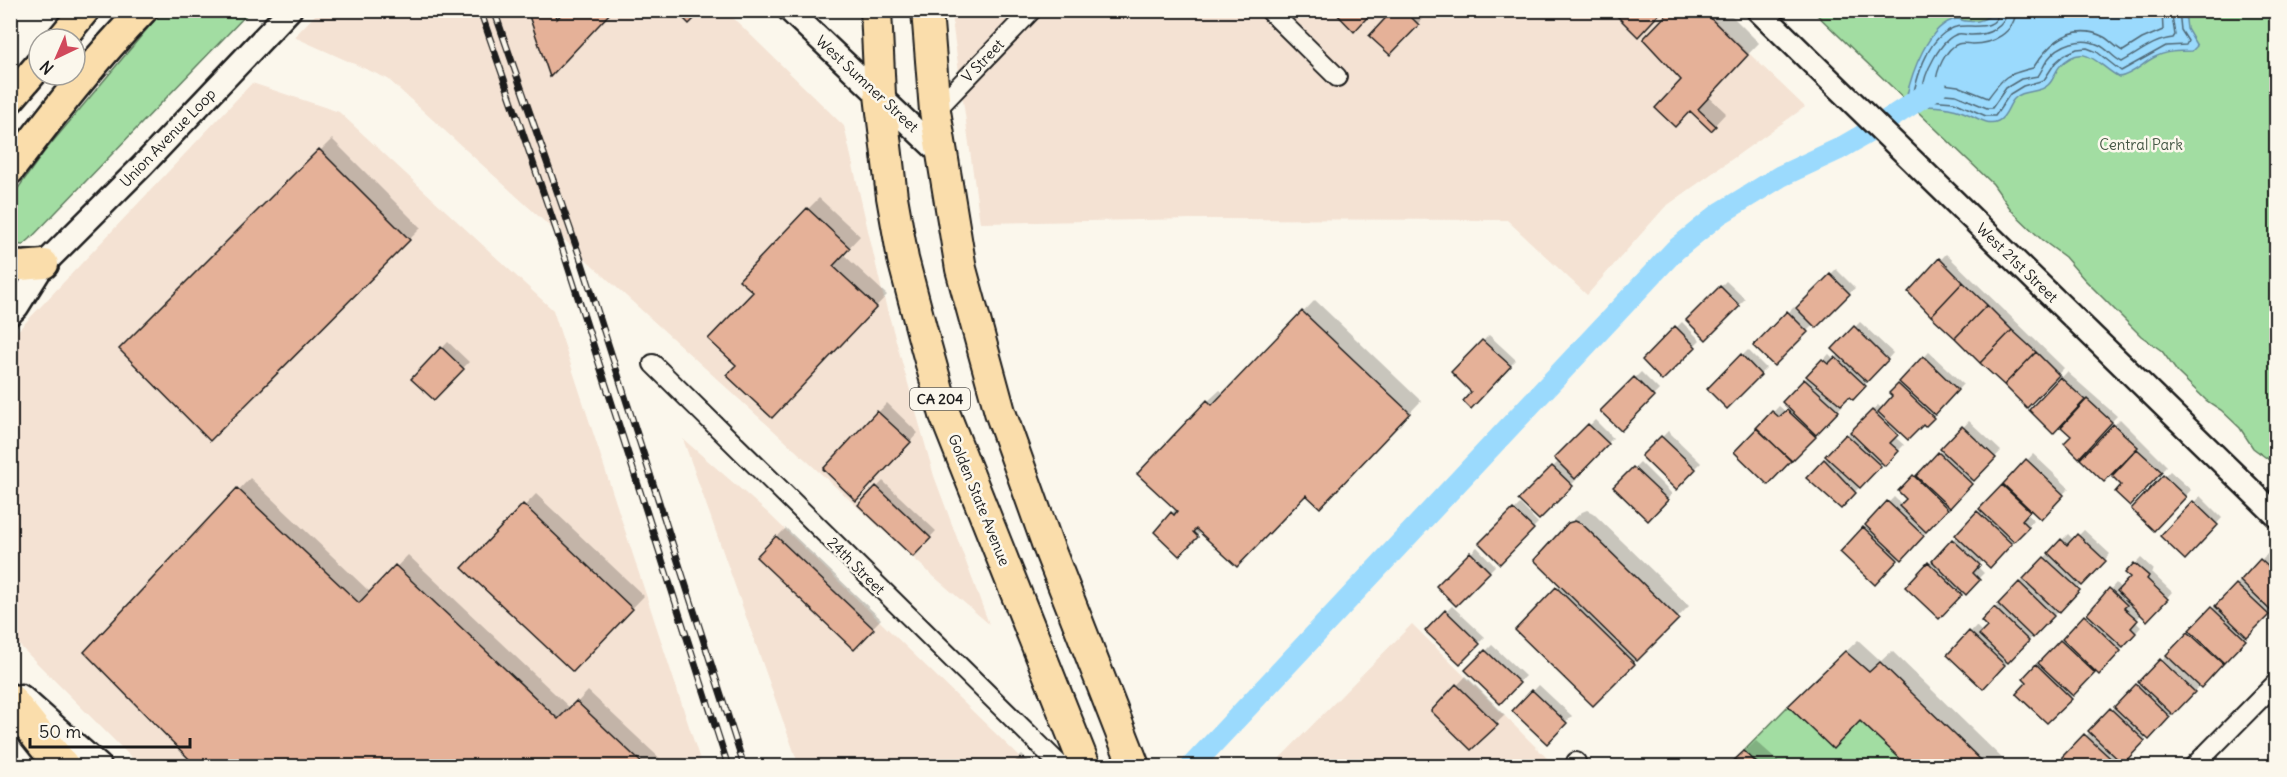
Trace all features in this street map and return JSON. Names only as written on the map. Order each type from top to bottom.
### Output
[{"type":"highway","name":"Golden State Avenue","points":[[876,10],[880,95],[892,197],[903,259],[945,415],[1085,766]]},
{"type":"highway","points":[[927,10],[935,111],[961,269],[1000,412],[1048,546],[1134,766]]},
{"type":"highway","points":[[10,701],[62,766]]},
{"type":"main road","points":[[71,27],[85,10]]},
{"type":"main road","points":[[10,170],[51,117],[142,10]]},
{"type":"main road","points":[[10,99],[27,79]]},
{"type":"main road","points":[[10,264],[21,266],[44,264]]},
{"type":"street","name":"Union Avenue Loop","points":[[10,314],[17,307],[44,264],[142,166],[290,10]]},
{"type":"street","name":"West Sumner Street","points":[[789,10],[944,157]]},
{"type":"street","name":"V Street","points":[[935,111],[1032,10]]},
{"type":"street","points":[[1269,10],[1337,77]]},
{"type":"street","name":"West 21st Street","points":[[1758,10],[2277,515]]},
{"type":"street","name":"24th Street","points":[[653,364],[1061,766]]},
{"type":"street","points":[[2194,766],[2277,683]]},
{"type":"street","points":[[10,687],[100,766]]},
{"type":"shaded area","points":[[319,11],[726,11],[844,126],[882,291],[934,476],[989,624],[932,575],[388,79],[294,37]]},
{"type":"shaded area","points":[[953,11],[1705,11],[1805,107],[1665,207],[1587,295],[1507,220],[1194,219],[980,223],[953,28]]},
{"type":"shaded area","points":[[252,83],[339,112],[553,310],[702,766],[140,766],[11,637],[10,339]]},
{"type":"shaded area","points":[[683,439],[768,513],[1029,766],[799,766]]},
{"type":"shaded area","points":[[1412,624],[1549,760],[1548,766],[1272,766]]},
{"type":"green space","points":[[163,10],[250,11],[30,239],[23,245],[11,244],[11,198],[44,152]]},
{"type":"green space","name":"Central Park","points":[[1813,11],[2276,11],[2276,465],[2253,448],[2240,428],[2178,373],[2162,351],[2141,336],[2065,257],[2042,240],[2012,211],[1993,184]]},
{"type":"green space","points":[[1788,706],[1833,748],[1860,721],[1908,766],[1760,766],[1744,751]]},
{"type":"water","points":[[1996,10],[2185,11],[2187,29],[2197,46],[2192,51],[2172,52],[2158,56],[2133,72],[2119,77],[2091,57],[2077,55],[2060,66],[2050,83],[2044,88],[2018,96],[2003,117],[1990,123],[1948,108],[1914,106],[1906,99],[1922,52],[1937,30],[1957,19],[1982,20]]},
{"type":"building","points":[[527,10],[555,10],[557,19],[565,10],[613,10],[550,77]]},
{"type":"building","points":[[675,10],[703,10],[689,24]]},
{"type":"building","points":[[1333,10],[1374,10],[1354,32]]},
{"type":"building","points":[[1393,10],[1404,10],[1419,25],[1390,55],[1369,36]]},
{"type":"building","points":[[1611,10],[1663,10],[1638,37]]},
{"type":"building","points":[[1671,10],[1702,10],[1748,55],[1698,109],[1716,126],[1711,131],[1690,111],[1675,127],[1655,108],[1681,80],[1643,39]]},
{"type":"building","points":[[319,149],[410,240],[210,441],[119,349]]},
{"type":"building","points":[[807,208],[850,248],[833,266],[877,307],[772,418],[726,375],[736,365],[708,339],[753,292],[739,280]]},
{"type":"building","points":[[1939,258],[1963,282],[1931,316],[1908,292]]},
{"type":"building","points":[[1830,274],[1850,294],[1816,328],[1796,308]]},
{"type":"building","points":[[1963,282],[1987,305],[1955,338],[1931,316]]},
{"type":"building","points":[[1720,286],[1740,306],[1706,340],[1686,320]]},
{"type":"building","points":[[1987,305],[2012,330],[1980,363],[1955,338]]},
{"type":"building","points":[[1302,311],[1410,413],[1320,508],[1306,495],[1237,567],[1196,529],[1193,532],[1198,537],[1179,556],[1154,532],[1171,512],[1174,515],[1177,511],[1137,474],[1207,400],[1212,405]]},
{"type":"building","points":[[1787,311],[1808,332],[1774,366],[1753,346]]},
{"type":"building","points":[[1675,326],[1696,347],[1662,381],[1642,360]]},
{"type":"building","points":[[1854,326],[1888,360],[1867,382],[1832,349]]},
{"type":"building","points":[[2012,330],[2036,352],[2004,385],[1980,363]]},
{"type":"building","points":[[1482,340],[1511,366],[1471,409],[1463,401],[1471,392],[1451,372]]},
{"type":"building","points":[[441,347],[464,369],[434,400],[411,379]]},
{"type":"building","points":[[2036,352],[2059,375],[2027,408],[2004,385]]},
{"type":"building","points":[[1741,354],[1761,375],[1727,409],[1707,389]]},
{"type":"building","points":[[1923,356],[1958,390],[1935,415],[1899,382]]},
{"type":"building","points":[[1835,357],[1866,386],[1853,400],[1849,397],[1841,405],[1806,376],[1822,359],[1828,364]]},
{"type":"building","points":[[1634,377],[1654,397],[1621,431],[1600,411]]},
{"type":"building","points":[[2060,377],[2085,400],[2053,434],[2029,410]]},
{"type":"building","points":[[1804,379],[1839,411],[1816,435],[1782,402]]},
{"type":"building","points":[[1898,384],[1934,418],[1908,440],[1878,412],[1892,396],[1889,393]]},
{"type":"building","points":[[2087,399],[2112,422],[2079,458],[2064,443],[2071,436],[2061,427]]},
{"type":"building","points":[[1787,410],[1816,437],[1792,461],[1756,428],[1772,411],[1779,417]]},
{"type":"building","points":[[1872,410],[1898,435],[1890,443],[1899,451],[1885,466],[1850,432]]},
{"type":"building","points":[[877,411],[911,442],[856,501],[823,469]]},
{"type":"building","points":[[1588,424],[1609,444],[1575,479],[1554,458]]},
{"type":"building","points":[[2113,424],[2138,447],[2104,482],[2080,459]]},
{"type":"building","points":[[1962,426],[1996,458],[1974,481],[1940,449]]},
{"type":"building","points":[[1757,428],[1791,461],[1768,485],[1734,452]]},
{"type":"building","points":[[1846,434],[1881,466],[1860,488],[1825,456]]},
{"type":"building","points":[[1661,436],[1696,469],[1676,490],[1641,456]]},
{"type":"building","points":[[2137,449],[2162,472],[2130,506],[2115,492],[2121,485],[2112,476]]},
{"type":"building","points":[[1938,452],[1972,484],[1950,508],[1916,476]]},
{"type":"building","points":[[1824,459],[1856,493],[1841,509],[1806,478]]},
{"type":"building","points":[[2026,459],[2064,495],[2041,520],[2003,484]]},
{"type":"building","points":[[1552,466],[1573,486],[1539,520],[1518,500]]},
{"type":"building","points":[[1633,467],[1668,500],[1648,521],[1613,487]]},
{"type":"building","points":[[1913,475],[1948,509],[1926,532],[1899,506],[1906,499],[1898,491]]},
{"type":"building","points":[[2163,475],[2186,497],[2154,531],[2131,509]]},
{"type":"building","points":[[2002,485],[2030,511],[2022,520],[2029,527],[2014,542],[1979,509]]},
{"type":"building","points":[[876,486],[931,538],[913,557],[858,505]]},
{"type":"building","points":[[237,488],[359,603],[395,565],[558,719],[576,701],[645,766],[196,766],[84,652]]},
{"type":"building","points":[[1887,501],[1924,536],[1902,560],[1865,525]]},
{"type":"building","points":[[2193,501],[2218,525],[2185,560],[2160,536]]},
{"type":"building","points":[[523,504],[633,609],[573,672],[462,568]]},
{"type":"building","points":[[1513,509],[1534,529],[1500,564],[1479,543]]},
{"type":"building","points":[[1977,511],[2012,544],[1990,568],[1955,535]]},
{"type":"building","points":[[1575,521],[1582,524],[1679,619],[1637,661],[1534,560],[1568,523]]},
{"type":"building","points":[[1863,527],[1898,560],[1875,585],[1840,552]]},
{"type":"building","points":[[2077,534],[2106,561],[2082,586],[2048,553],[2061,539],[2067,545]]},
{"type":"building","points":[[776,536],[874,629],[854,650],[756,557]]},
{"type":"building","points":[[1952,539],[1980,565],[1973,573],[1980,580],[1966,595],[1932,561]]},
{"type":"building","points":[[1470,552],[1490,572],[1456,606],[1436,586]]},
{"type":"building","points":[[2044,557],[2080,590],[2059,613],[2023,579]]},
{"type":"building","points":[[2260,559],[2276,574],[2276,609],[2273,613],[2240,581]]},
{"type":"building","points":[[1928,562],[1962,595],[1939,619],[1905,587]]},
{"type":"building","points":[[2134,563],[2149,576],[2147,579],[2168,599],[2147,621],[2117,591],[2130,577],[2125,573]]},
{"type":"building","points":[[2019,582],[2054,616],[2033,638],[1998,604]]},
{"type":"building","points":[[2236,584],[2269,615],[2247,637],[2215,606]]},
{"type":"building","points":[[1556,587],[1635,664],[1593,706],[1515,630]]},
{"type":"building","points":[[2109,588],[2127,605],[2124,608],[2138,620],[2131,628],[2136,633],[2123,647],[2087,614]]},
{"type":"building","points":[[1994,607],[2029,641],[2008,663],[1979,635],[1987,627],[1981,621]]},
{"type":"building","points":[[2211,607],[2246,640],[2224,663],[2189,630]]},
{"type":"building","points":[[1445,610],[1480,644],[1460,664],[1425,631]]},
{"type":"building","points":[[2084,615],[2121,651],[2099,675],[2062,639]]},
{"type":"building","points":[[1969,631],[2005,665],[1983,689],[1947,655]]},
{"type":"building","points":[[2188,632],[2223,664],[2201,688],[2166,655]]},
{"type":"building","points":[[2060,640],[2095,673],[2073,696],[2038,663]]},
{"type":"building","points":[[1485,650],[1520,683],[1500,704],[1465,670]]},
{"type":"building","points":[[1845,651],[1869,672],[1880,662],[1987,766],[1908,766],[1860,721],[1833,749],[1788,706]]},
{"type":"building","points":[[2160,659],[2195,692],[2173,715],[2138,682]]},
{"type":"building","points":[[2036,664],[2072,699],[2047,723],[2016,694],[2027,682],[2023,678]]},
{"type":"building","points":[[1456,684],[1498,725],[1471,750],[1431,711]]},
{"type":"building","points":[[2136,684],[2170,717],[2149,740],[2114,707]]},
{"type":"building","points":[[1532,690],[1567,723],[1547,744],[1512,711]]},
{"type":"building","points":[[2110,708],[2145,741],[2123,764],[2088,731]]},
{"type":"building","points":[[2084,734],[2119,766],[2073,766],[2062,757]]},
{"type":"building","points":[[1744,751],[1760,766],[1728,766]]},
{"type":"waterway","points":[[1192,766],[1675,250],[1719,214],[1781,176],[1839,149],[1872,130],[1936,88]]},
{"type":"railway","points":[[480,10],[557,232],[728,766]]},
{"type":"railway","points":[[494,10],[581,260],[744,766]]}]
